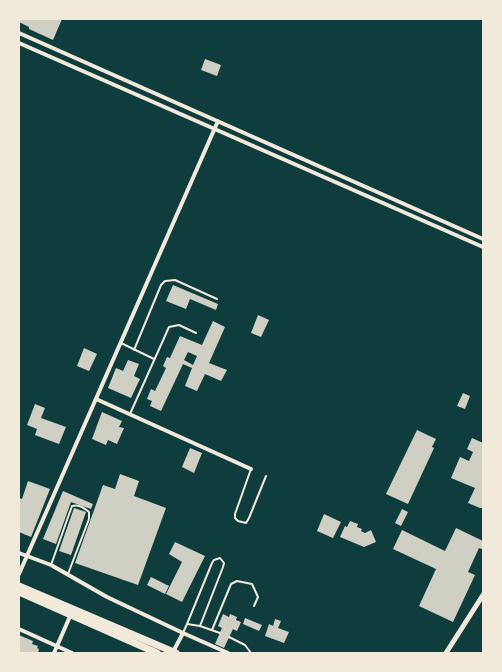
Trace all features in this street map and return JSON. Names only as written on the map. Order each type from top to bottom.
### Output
[{"type":"highway","points":[[19,586],[174,652]]},
{"type":"highway","points":[[19,592],[157,653]]},
{"type":"street","points":[[19,33],[483,239]]},
{"type":"street","points":[[19,43],[215,130],[418,217],[483,247]]},
{"type":"street","points":[[59,61],[63,52]]},
{"type":"street","points":[[19,574],[218,121]]},
{"type":"street","points":[[418,217],[421,211]]},
{"type":"street","points":[[96,399],[251,469]]},
{"type":"street","points":[[19,553],[51,565],[107,597],[228,653]]},
{"type":"street","points":[[446,653],[483,595]]},
{"type":"street","points":[[54,653],[71,614]]},
{"type":"street","points":[[19,630],[72,653]]},
{"type":"street","points":[[174,652],[182,633]]},
{"type":"lane","points":[[134,350],[161,285],[165,281],[175,280],[217,299]]},
{"type":"lane","points":[[130,414],[169,327],[179,325],[196,333]]},
{"type":"lane","points":[[121,343],[154,359]]},
{"type":"lane","points":[[251,469],[234,514],[238,521],[246,523],[266,476]]},
{"type":"lane","points":[[51,565],[72,506],[76,505],[84,508],[89,512],[88,519],[68,575]]},
{"type":"lane","points":[[182,633],[212,563],[214,560],[220,558],[224,563],[223,567],[200,626]]},
{"type":"lane","points":[[212,630],[231,584],[237,581],[252,584],[258,597],[254,606]]},
{"type":"lane","points":[[187,624],[200,626],[220,633]]},
{"type":"lane","points":[[229,637],[245,645],[251,653]]},
{"type":"building","points":[[19,19],[62,19],[53,40],[29,29],[29,27],[19,22]]},
{"type":"building","points":[[205,59],[221,65],[217,76],[201,70]]},
{"type":"building","points":[[173,285],[218,304],[216,310],[190,299],[186,309],[166,301]]},
{"type":"building","points":[[258,315],[269,320],[261,337],[251,333]]},
{"type":"building","points":[[213,321],[225,327],[209,363],[227,370],[221,381],[205,374],[197,391],[185,386],[192,368],[183,364],[161,411],[150,406],[152,401],[147,399],[151,389],[155,391],[166,368],[163,366],[167,357],[170,358],[180,336],[202,345]],"holes":[[[188,352],[197,356],[193,365],[184,360]]]},
{"type":"building","points":[[84,348],[97,354],[89,371],[77,366]]},
{"type":"building","points":[[128,360],[139,364],[134,376],[140,379],[131,398],[108,388],[116,368],[123,371]]},
{"type":"building","points":[[463,393],[470,396],[465,409],[457,406]]},
{"type":"building","points":[[35,404],[45,408],[41,418],[66,427],[59,444],[35,435],[37,429],[27,425]]},
{"type":"building","points":[[102,412],[122,421],[119,427],[124,428],[117,444],[108,440],[106,445],[92,439]]},
{"type":"building","points":[[417,430],[436,439],[432,447],[434,448],[408,504],[386,494]]},
{"type":"building","points":[[472,438],[483,443],[483,508],[468,503],[475,488],[451,478],[460,457],[469,461],[473,452],[467,449]]},
{"type":"building","points":[[190,448],[202,453],[194,473],[182,467]]},
{"type":"building","points":[[120,474],[139,481],[134,496],[166,508],[138,585],[75,563],[103,485],[115,489]]},
{"type":"building","points":[[28,481],[50,489],[31,537],[19,532],[19,498],[22,499]]},
{"type":"building","points":[[63,491],[93,504],[91,509],[71,502],[56,544],[43,539]]},
{"type":"building","points":[[74,508],[86,512],[71,555],[59,551]]},
{"type":"building","points":[[402,509],[408,512],[401,526],[395,523]]},
{"type":"building","points":[[324,514],[341,522],[333,538],[317,531]]},
{"type":"building","points":[[350,521],[358,524],[357,527],[362,529],[361,531],[365,533],[371,530],[376,542],[364,547],[340,537],[345,526],[347,527]]},
{"type":"building","points":[[456,528],[483,541],[483,548],[479,548],[468,572],[475,575],[453,622],[419,606],[436,569],[393,549],[402,530],[445,551]]},
{"type":"building","points":[[175,542],[205,556],[182,602],[166,594],[182,562],[169,554]]},
{"type":"building","points":[[151,577],[169,586],[165,594],[147,585]]},
{"type":"building","points":[[223,614],[229,617],[230,614],[237,617],[236,620],[241,622],[237,631],[233,629],[224,648],[215,644],[222,628],[218,626]]},
{"type":"building","points":[[245,618],[262,625],[259,631],[243,624]]},
{"type":"building","points":[[275,619],[281,621],[278,628],[289,632],[284,643],[265,636],[269,624],[273,626]]},
{"type":"building","points":[[19,635],[33,641],[32,644],[38,646],[38,653],[19,653]]}]
